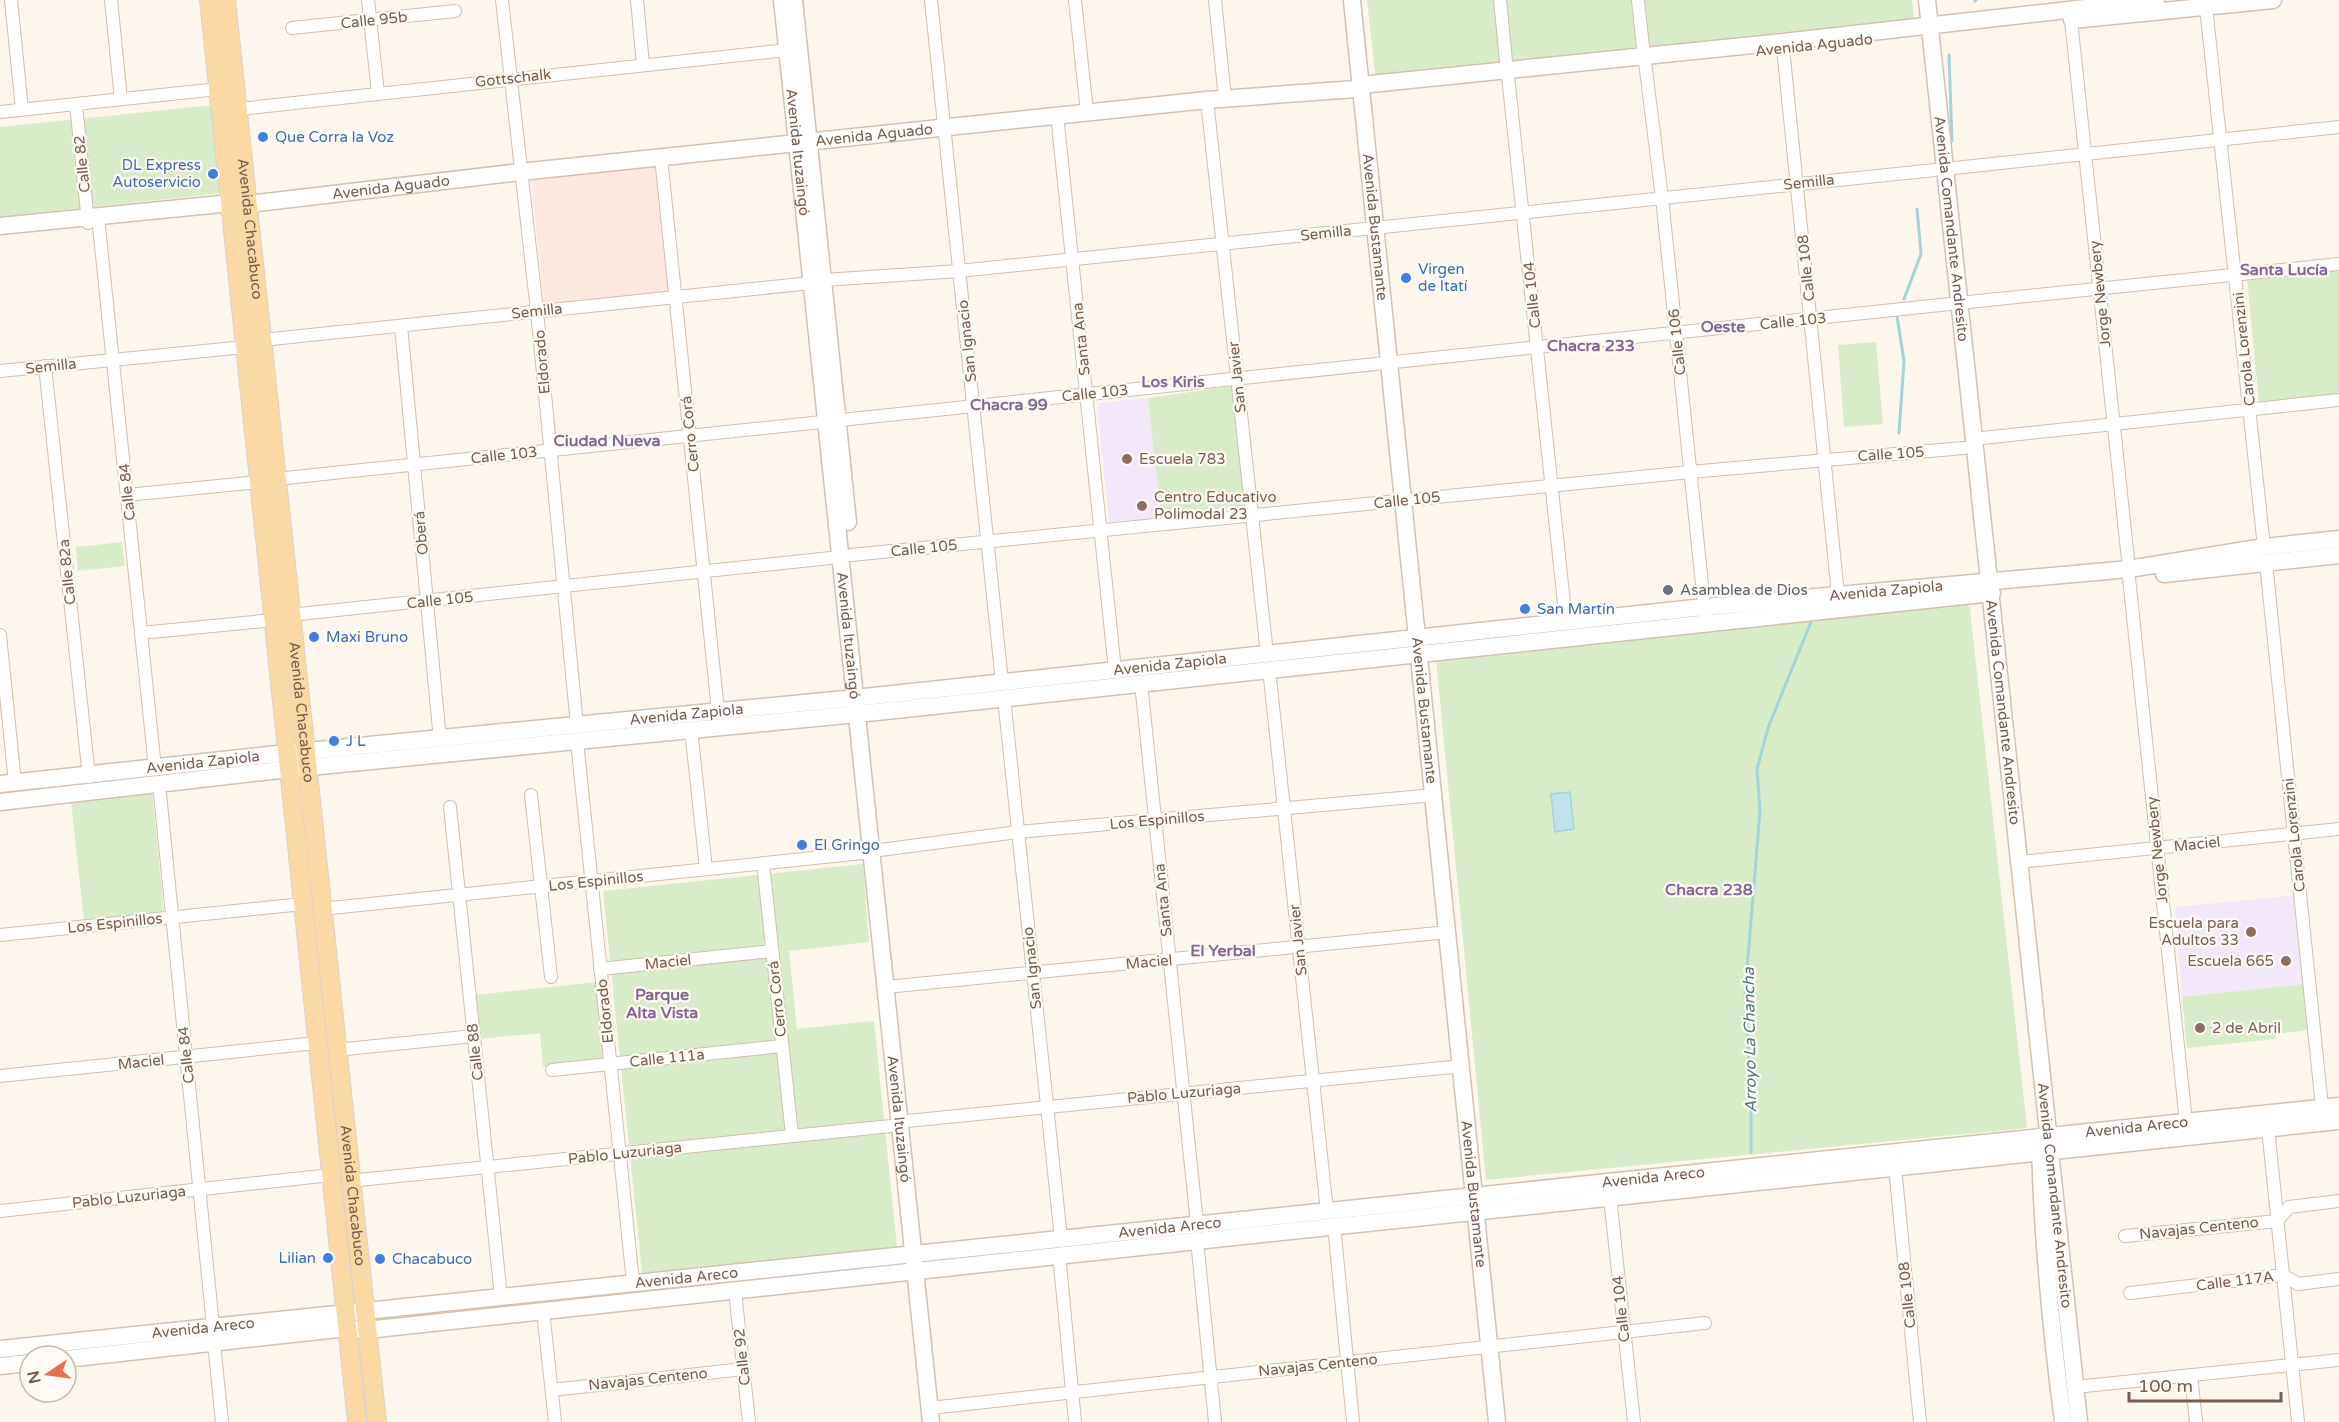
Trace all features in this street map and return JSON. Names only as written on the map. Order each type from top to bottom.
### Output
[{"type":"main road","name":"Avenida Chacabuco","points":[[209,0],[218,89],[237,206],[254,343],[297,760],[321,909],[377,1422]]},
{"type":"main road","name":"Avenida Chacabuco","points":[[226,0],[238,109],[237,206]]},
{"type":"main road","name":"Avenida Bustamante","points":[[1352,0],[1435,795],[1497,1422]]},
{"type":"main road","name":"Avenida Comandante Andresito","points":[[1917,0],[1925,30],[2012,862],[2079,1422]]},
{"type":"main road","name":"Avenida Comandante Andresito","points":[[1925,30],[1927,0]]},
{"type":"main road","name":"Avenida Aguado","points":[[1644,59],[1784,48],[2156,0]]},
{"type":"main road","name":"Avenida Aguado","points":[[0,226],[94,220],[237,206],[520,172],[1225,98],[1360,88],[1925,30],[2071,20],[2273,0]]},
{"type":"main road","name":"Avenida Ituzaingó","points":[[791,1],[787,50],[803,143]]},
{"type":"main road","name":"Avenida Ituzaingó","points":[[791,1],[803,143],[904,1123],[931,1415]]},
{"type":"main road","name":"Avenida Aguado","points":[[0,233],[94,220]]},
{"type":"main road","name":"Avenida Zapiola","points":[[297,760],[440,740],[691,729],[861,705],[1003,690],[1141,683],[1268,662],[1419,645],[1828,601],[2129,574],[2265,555],[2339,539]]},
{"type":"main road","name":"Avenida Zapiola","points":[[2265,555],[2339,555]]},
{"type":"main road","name":"Avenida Comandante Andresito","points":[[1983,588],[2020,862],[2045,1145],[2045,1252],[2063,1422]]},
{"type":"main road","name":"Avenida Zapiola","points":[[1419,645],[1566,622],[1705,615]]},
{"type":"main road","name":"Avenida Zapiola","points":[[1003,690],[1115,670],[1268,662]]},
{"type":"main road","name":"Avenida Zapiola","points":[[0,802],[157,776],[577,733],[718,711],[861,705]]},
{"type":"main road","name":"Avenida Chacabuco","points":[[297,760],[303,904],[357,1422]]},
{"type":"main road","name":"Avenida Zapiola","points":[[7,784],[89,777],[157,776]]},
{"type":"main road","name":"Avenida Areco","points":[[1474,1203],[1610,1197],[1895,1167],[2186,1122],[2331,1106]]},
{"type":"main road","name":"Avenida Areco","points":[[0,1349],[213,1335],[346,1321],[366,1311],[633,1282],[916,1254],[1060,1246],[2045,1145],[2339,1121]]},
{"type":"main road","name":"Avenida Areco","points":[[346,1321],[367,1330],[916,1272],[1060,1246]]},
{"type":"main road","name":"Avenida Areco","points":[[78,1357],[213,1335]]},
{"type":"main road","points":[[0,1366],[18,1364]]},
{"type":"street","points":[[111,0],[122,99]]},
{"type":"street","points":[[368,0],[378,93]]},
{"type":"street","name":"Eldorado","points":[[502,0],[537,311],[591,881],[633,1282]]},
{"type":"street","points":[[637,0],[643,65]]},
{"type":"street","name":"San Ignacio","points":[[931,0],[1047,1106],[1075,1422]]},
{"type":"street","points":[[1075,0],[1087,112]]},
{"type":"street","points":[[1215,0],[1225,98]]},
{"type":"street","name":"Calle 104","points":[[1500,0],[1566,622]]},
{"type":"street","name":"Calle 106","points":[[1638,0],[1662,198],[1705,615]]},
{"type":"street","points":[[7,4],[22,110]]},
{"type":"street","name":"Carola Lorenzini","points":[[2206,7],[2222,140],[2294,833],[2331,1106]]},
{"type":"street","name":"Calle 95b","points":[[292,28],[455,11]]},
{"type":"street","name":"Jorge Newbery","points":[[2071,20],[2186,1122]]},
{"type":"street","name":"Calle 108","points":[[1784,48],[1825,459],[1828,601]]},
{"type":"street","name":"Gottschalk","points":[[238,109],[787,50]]},
{"type":"street","points":[[0,112],[218,89]]},
{"type":"street","name":"San Javier","points":[[1207,100],[1313,1080],[1331,1218],[1353,1422]]},
{"type":"street","name":"Calle 82","points":[[76,104],[94,220]]},
{"type":"street","name":"Santa Ana","points":[[1057,115],[1115,670]]},
{"type":"street","name":"Semilla","points":[[0,371],[537,311],[818,282],[1072,260],[2339,128]]},
{"type":"street","name":"Cerro Corá","points":[[662,157],[718,711]]},
{"type":"street","name":"Calle 84","points":[[94,220],[113,360],[172,917],[222,1422]]},
{"type":"street","name":"Calle 103","points":[[127,495],[2339,264]]},
{"type":"street","name":"Oberá","points":[[401,326],[440,740]]},
{"type":"street","name":"Calle 82a","points":[[45,366],[89,777]]},
{"type":"street","name":"Calle 105","points":[[141,633],[987,541],[1968,444],[2339,400]]},
{"type":"street","points":[[0,643],[7,784]]},
{"type":"street","name":"Santa Ana","points":[[1141,683],[1184,1094],[1215,1422]]},
{"type":"street","points":[[691,729],[706,869]]},
{"type":"street","points":[[531,795],[551,977]]},
{"type":"street","name":"Los Espinillos","points":[[321,909],[876,851],[1018,832],[1435,795]]},
{"type":"street","name":"Calle 88","points":[[450,807],[501,1297]]},
{"type":"street","name":"Maciel","points":[[2020,862],[2339,828]]},
{"type":"street","name":"Cerro Corá","points":[[763,863],[792,1135]]},
{"type":"street","name":"Los Espinillos","points":[[0,935],[303,904]]},
{"type":"street","name":"Maciel","points":[[890,987],[1448,932]]},
{"type":"street","name":"Maciel","points":[[600,969],[772,951]]},
{"type":"street","points":[[336,1050],[474,1036]]},
{"type":"street","name":"Maciel","points":[[0,1076],[317,1043]]},
{"type":"street","name":"Calle 111a","points":[[552,1070],[782,1046]]},
{"type":"street","name":"Pablo Luzuriaga","points":[[350,1181],[620,1154],[1047,1106],[1462,1066]]},
{"type":"street","points":[[2268,1128],[2298,1422]]},
{"type":"street","name":"Calle 108","points":[[1895,1167],[1920,1422]]},
{"type":"street","name":"Pablo Luzuriaga","points":[[0,1211],[330,1175]]},
{"type":"street","name":"Calle 104","points":[[1610,1197],[1634,1422]]},
{"type":"street","name":"Navajas Centeno","points":[[2125,1236],[2277,1221],[2289,1207],[2339,1202]]},
{"type":"street","name":"Calle 117A","points":[[2130,1293],[2283,1275],[2298,1284],[2339,1279]]},
{"type":"street","name":"Calle 92","points":[[735,1291],[749,1422]]},
{"type":"street","points":[[543,1311],[555,1422]]},
{"type":"street","name":"Navajas Centeno","points":[[931,1415],[1073,1392],[1705,1323]]},
{"type":"street","points":[[2075,1387],[2339,1360]]},
{"type":"street","name":"Navajas Centeno","points":[[552,1390],[744,1369]]},
{"type":"street","points":[[2191,1375],[2196,1422]]},
{"type":"shaded area","points":[[657,164],[670,292],[544,305],[531,177]]},
{"type":"shaded area","points":[[1148,398],[1161,517],[1109,522],[1097,403]]},
{"type":"shaded area","points":[[2298,895],[2304,984],[2182,997],[2175,907]]},
{"type":"green space","points":[[1367,0],[1912,0],[1915,26],[1376,82]]},
{"type":"green space","points":[[214,105],[223,193],[0,217],[0,127]]},
{"type":"green space","points":[[2339,269],[2339,396],[2259,404],[2247,278]]},
{"type":"green space","points":[[1876,342],[1883,424],[1844,427],[1838,345]]},
{"type":"green space","points":[[1232,386],[1245,506],[1161,517],[1148,398]]},
{"type":"green space","points":[[122,542],[125,566],[78,571],[76,547]]},
{"type":"green space","points":[[1969,600],[2027,1128],[1486,1180],[1436,659]]},
{"type":"green space","points":[[152,792],[164,912],[84,920],[71,801]]},
{"type":"green space","points":[[863,864],[869,942],[789,951],[797,1029],[874,1021],[897,1247],[642,1273],[603,891]]},
{"type":"green space","points":[[597,982],[605,1060],[543,1067],[540,1033],[479,1039],[475,995]]},
{"type":"green space","points":[[2304,984],[2309,1030],[2276,1034],[2275,1039],[2187,1048],[2182,997]]},
{"type":"water","points":[[1570,792],[1574,829],[1555,832],[1551,794]]},
{"type":"waterway","name":"Arroyo La Chancha","points":[[1949,55],[1952,141]]},
{"type":"waterway","name":"Arroyo La Chancha","points":[[1904,299],[1921,254],[1917,209]]},
{"type":"waterway","name":"Arroyo La Chancha","points":[[1897,316],[1904,361],[1899,433]]},
{"type":"waterway","name":"Arroyo La Chancha","points":[[1751,1152],[1751,1095],[1745,994],[1760,811],[1757,769],[1768,728],[1813,617]]},
{"type":"place","name":"Que Corra la Voz","points":[[263,137]]},
{"type":"place","name":"DL Express Autoservicio","points":[[213,174]]},
{"type":"place","name":"Virgen de Itatí","points":[[1406,278]]},
{"type":"place","name":"Escuela 783","points":[[1127,459]]},
{"type":"place","name":"Centro Educativo Polimodal 23","points":[[1142,506]]},
{"type":"place","name":"Asamblea de Dios","points":[[1668,590]]},
{"type":"place","name":"San Martín","points":[[1525,609]]},
{"type":"place","name":"Maxi Bruno","points":[[314,637]]},
{"type":"place","name":"J L","points":[[334,741]]},
{"type":"place","name":"El Gringo","points":[[802,845]]},
{"type":"place","name":"Escuela para Adultos 33","points":[[2251,932]]},
{"type":"place","name":"Escuela 665","points":[[2286,961]]},
{"type":"place","name":"2 de Abril","points":[[2200,1028]]},
{"type":"place","name":"Lilian","points":[[328,1258]]},
{"type":"place","name":"Chacabuco","points":[[380,1259]]},
{"type":"district","name":"Santa Lucía","points":[[2284,269]]},
{"type":"district","name":"Oeste","points":[[1723,326]]},
{"type":"district","name":"Chacra 233","points":[[1591,345]]},
{"type":"district","name":"Los Kiris","points":[[1173,381]]},
{"type":"district","name":"Chacra 99","points":[[1009,404]]},
{"type":"district","name":"Ciudad Nueva","points":[[607,440]]},
{"type":"district","name":"Chacra 238","points":[[1709,889]]},
{"type":"district","name":"El Yerbal","points":[[1223,950]]},
{"type":"district","name":"Parque Alta Vista","points":[[662,1003]]}]
